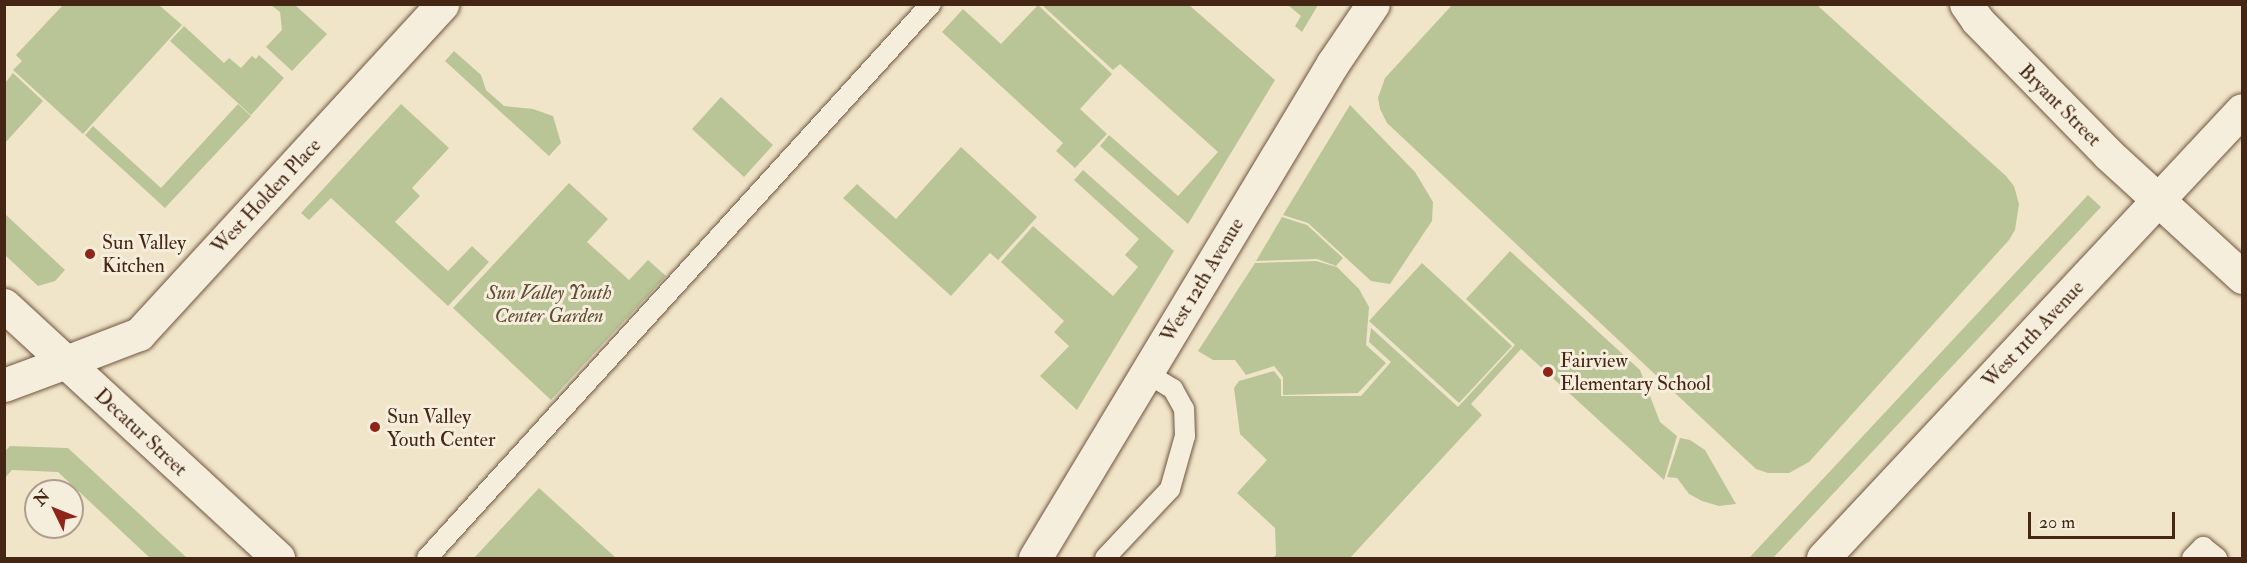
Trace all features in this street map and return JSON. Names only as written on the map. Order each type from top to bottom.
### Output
[{"type":"street","name":"West Holden Place","points":[[4,385],[139,334],[442,4]]},
{"type":"street","name":"West 12th Avenue","points":[[1035,558],[1333,63],[1373,4]]},
{"type":"street","name":"Bryant Street","points":[[1966,4],[1977,20],[2047,92],[2158,200],[2242,277]]},
{"type":"street","name":"West 11th Avenue","points":[[1823,558],[2242,110]]},
{"type":"street","name":"Decatur Street","points":[[4,305],[278,558]]},
{"type":"lane","points":[[427,558],[931,4]]},
{"type":"lane","points":[[1105,558],[1170,489],[1185,436],[1184,409],[1173,389],[1146,373]]},
{"type":"lane","points":[[2192,558],[2204,547],[2217,558]]},
{"type":"green space","points":[[63,5],[159,5],[182,25],[83,134],[13,70],[22,61],[16,55]]},
{"type":"green space","points":[[271,5],[295,5],[327,34],[292,71],[266,47],[282,30],[280,12]]},
{"type":"green space","points":[[1038,5],[1112,74],[1080,109],[1107,134],[1075,168],[1056,151],[1063,143],[942,32],[963,9],[1001,44]]},
{"type":"green space","points":[[1042,5],[1189,5],[1275,80],[1188,224],[1100,146],[1109,135],[1178,196],[1218,152],[1120,64],[1113,70]]},
{"type":"green space","points":[[1288,5],[1318,5],[1302,32],[1295,26],[1301,16]]},
{"type":"green space","points":[[1452,5],[1817,5],[2006,176],[2014,186],[2019,204],[2015,230],[2009,240],[1809,462],[1789,473],[1768,473],[1756,469],[1387,123],[1380,109],[1378,98],[1385,78]]},
{"type":"green space","points":[[184,26],[224,63],[229,58],[241,68],[252,56],[256,59],[259,55],[284,78],[251,115],[170,41]]},
{"type":"green space","points":[[454,51],[481,75],[486,90],[504,106],[533,109],[553,116],[561,143],[549,156],[445,61]]},
{"type":"green space","points":[[13,73],[43,101],[5,143],[5,83]]},
{"type":"green space","points":[[721,97],[773,145],[744,177],[692,129]]},
{"type":"green space","points":[[238,104],[251,116],[165,208],[85,135],[93,126],[161,188]]},
{"type":"green space","points":[[401,104],[449,148],[412,188],[420,196],[395,222],[448,271],[472,246],[489,262],[448,306],[331,198],[309,220],[301,213]]},
{"type":"green space","points":[[1350,105],[1415,172],[1433,202],[1432,221],[1390,284],[1371,281],[1308,223],[1283,215]]},
{"type":"green space","points":[[961,147],[1037,217],[998,260],[990,253],[951,296],[843,198],[857,184],[896,219]]},
{"type":"green space","points":[[1083,170],[1174,251],[1077,410],[1040,376],[1069,346],[1054,332],[1064,321],[1001,262],[1033,226],[1113,296],[1138,267],[1125,255],[1139,239],[1074,180]]},
{"type":"green space","name":"Sun Valley Youth Center Garden","points":[[569,183],[608,219],[587,242],[629,280],[648,260],[666,276],[551,400],[453,308]]},
{"type":"green space","points":[[2088,195],[2101,207],[1773,558],[1749,558]]},
{"type":"green space","points":[[5,214],[65,270],[55,281],[38,286],[5,255]]},
{"type":"green space","points":[[1282,217],[1307,225],[1343,258],[1336,266],[1317,259],[1256,261]]},
{"type":"green space","points":[[1510,251],[1640,370],[1660,422],[1677,436],[1664,480],[1521,349],[1471,404],[1482,415],[1350,558],[1273,558],[1276,555],[1275,528],[1237,493],[1267,460],[1240,434],[1234,388],[1239,381],[1274,371],[1281,380],[1281,396],[1361,396],[1391,362],[1369,342],[1371,328],[1458,407],[1515,345],[1466,299]]},
{"type":"green space","points":[[1316,261],[1337,267],[1359,289],[1369,307],[1366,345],[1386,363],[1358,393],[1283,395],[1283,377],[1274,366],[1246,375],[1235,360],[1213,360],[1198,351],[1255,263]]},
{"type":"green space","points":[[1422,263],[1512,346],[1459,403],[1369,321]]},
{"type":"green space","points":[[1680,438],[1690,440],[1705,450],[1736,504],[1719,506],[1702,501],[1689,494],[1677,478],[1667,477]]},
{"type":"green space","points":[[10,446],[68,448],[187,558],[150,558],[84,496],[84,479],[65,479],[58,472],[12,470],[5,478],[5,451]]},
{"type":"green space","points":[[539,488],[616,558],[474,558]]},
{"type":"place","name":"Sun Valley Kitchen","points":[[90,254]]},
{"type":"place","name":"Fairview Elementary School","points":[[1548,372]]},
{"type":"place","name":"Sun Valley Youth Center","points":[[375,427]]}]
